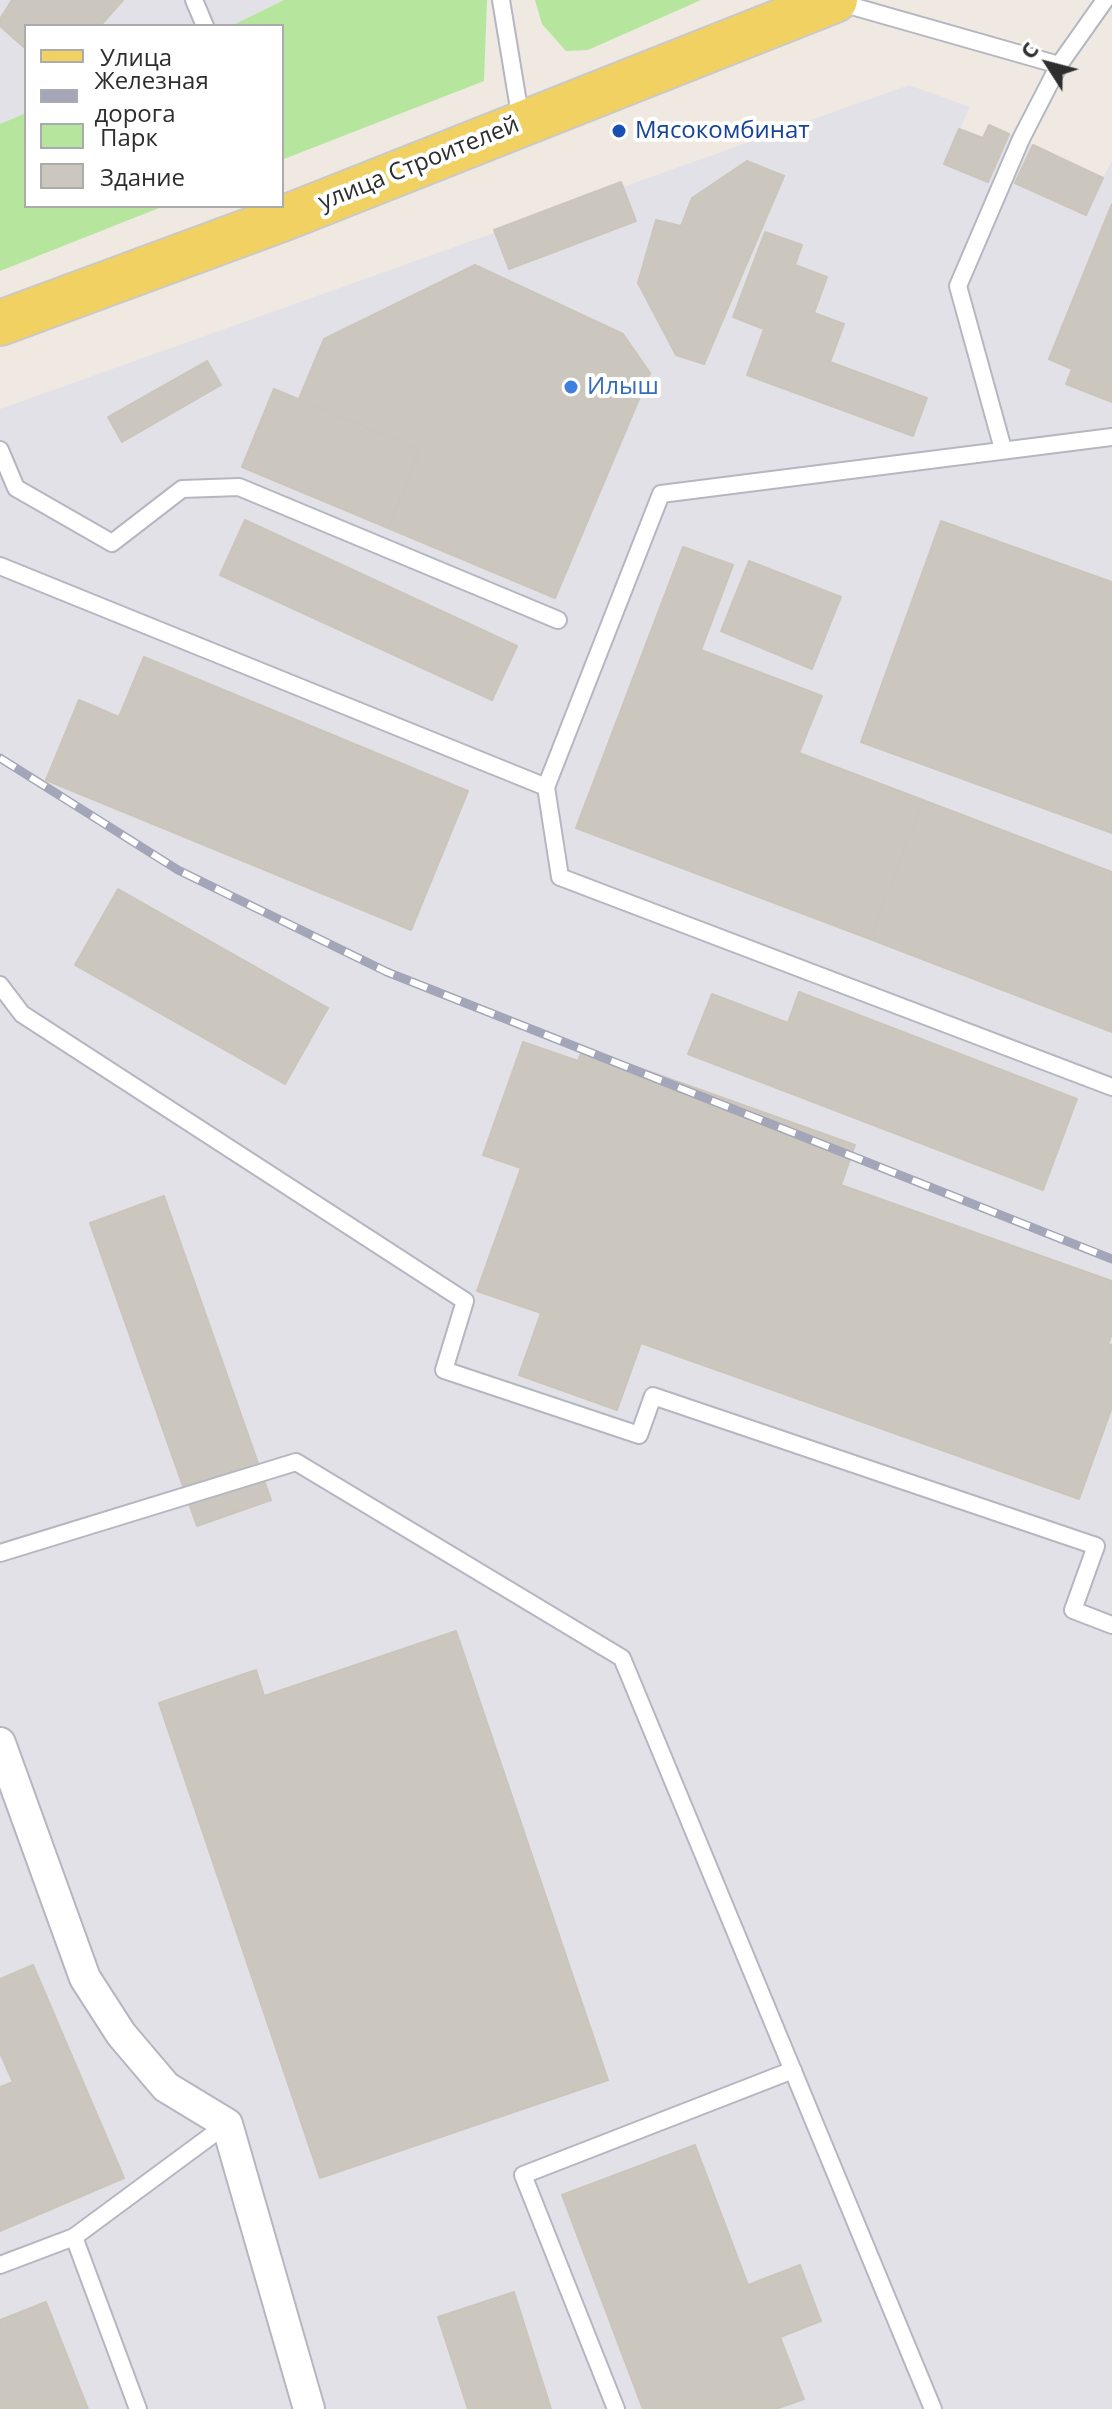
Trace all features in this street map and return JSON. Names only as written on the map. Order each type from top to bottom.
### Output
[{"type":"main road","name":"улица Строителей","points":[[0,323],[834,0]]},
{"type":"street","points":[[0,1743],[85,1978],[121,2034],[166,2087],[227,2124],[309,2409]]},
{"type":"lane","points":[[194,0],[204,24]]},
{"type":"lane","points":[[501,0],[521,123]]},
{"type":"lane","points":[[834,0],[1059,65]]},
{"type":"lane","points":[[1003,449],[958,286],[1021,139],[1059,65],[1105,0]]},
{"type":"lane","points":[[1112,437],[661,494],[546,787],[560,877],[1112,1087]]},
{"type":"lane","points":[[0,450],[16,488],[112,543],[182,489],[239,487],[558,620]]},
{"type":"lane","points":[[0,566],[546,787]]},
{"type":"lane","points":[[0,985],[22,1014],[465,1301],[444,1370],[639,1435],[653,1396],[1096,1546],[1073,1610],[1112,1625]]},
{"type":"lane","points":[[0,1553],[296,1462],[622,1658],[933,2409]]},
{"type":"lane","points":[[616,2409],[523,2175],[793,2070]]},
{"type":"lane","points":[[0,2265],[74,2237],[227,2124]]},
{"type":"lane","points":[[74,2237],[138,2409]]},
{"type":"shaded area","points":[[0,0],[284,0],[235,24],[24,24],[24,114],[0,124]]},
{"type":"shaded area","points":[[909,85],[970,107],[960,128],[983,138],[989,125],[1103,177],[1112,161],[1112,2409],[0,2409],[0,409]]},
{"type":"green space","points":[[284,0],[487,0],[484,81],[284,159],[284,24],[235,24]]},
{"type":"green space","points":[[535,0],[701,0],[588,50],[566,51],[542,24]]},
{"type":"green space","points":[[24,114],[24,208],[159,208],[0,271],[0,124]]},
{"type":"building","points":[[12,0],[123,0],[102,24],[24,24],[24,47],[0,26],[0,19]]},
{"type":"building","points":[[989,125],[1009,134],[988,182],[944,164],[959,129],[983,138]]},
{"type":"building","points":[[1033,145],[1103,178],[1086,215],[1015,183]]},
{"type":"building","points":[[747,161],[784,176],[704,364],[676,355],[638,283],[656,220],[681,226],[692,198]]},
{"type":"building","points":[[621,182],[636,221],[509,269],[494,230]]},
{"type":"building","points":[[1112,204],[1112,402],[1066,384],[1072,369],[1049,359]]},
{"type":"building","points":[[765,232],[802,245],[795,265],[827,277],[814,313],[844,324],[830,362],[927,398],[913,436],[747,375],[764,329],[733,317]]},
{"type":"building","points":[[475,265],[623,334],[650,373],[555,598],[388,528],[420,450],[299,399],[324,339]]},
{"type":"building","points":[[207,361],[221,385],[122,442],[108,417]]},
{"type":"building","points":[[274,389],[420,450],[388,528],[242,467]]},
{"type":"building","points":[[245,520],[517,646],[492,700],[220,575]]},
{"type":"building","points":[[941,521],[1112,582],[1112,833],[861,742]]},
{"type":"building","points":[[683,547],[733,565],[701,650],[822,696],[799,753],[923,800],[870,939],[576,828]]},
{"type":"building","points":[[749,561],[841,597],[812,669],[721,631]]},
{"type":"building","points":[[144,657],[468,791],[411,930],[46,780],[79,700],[119,717]]},
{"type":"building","points":[[923,800],[1112,872],[1112,1032],[870,939]]},
{"type":"building","points":[[118,889],[328,1008],[285,1084],[75,965]]},
{"type":"building","points":[[799,992],[1077,1099],[1043,1190],[688,1054],[712,994],[788,1023]]},
{"type":"building","points":[[523,1042],[578,1061],[583,1048],[855,1145],[841,1185],[1112,1281],[1112,1334],[1108,1344],[1112,1345],[1112,1407],[1079,1499],[641,1343],[617,1410],[519,1375],[541,1313],[477,1291],[521,1168],[483,1155]]},
{"type":"building","points":[[164,1196],[271,1500],[197,1526],[90,1223]]},
{"type":"building","points":[[456,1631],[608,2080],[320,2178],[159,1703],[256,1670],[264,1696]]},
{"type":"building","points":[[33,1965],[124,2178],[0,2231],[0,2087],[13,2082],[0,2053],[0,1979]]},
{"type":"building","points":[[695,2145],[748,2285],[800,2265],[821,2321],[780,2337],[804,2399],[776,2409],[643,2409],[562,2195]]},
{"type":"building","points":[[514,2292],[551,2409],[468,2409],[438,2317]]},
{"type":"building","points":[[46,2302],[88,2409],[0,2409],[0,2320]]},
{"type":"railway","points":[[0,758],[178,870],[387,972],[1112,1259]]},
{"type":"place","name":"Мясокомбинат","points":[[619,131]]},
{"type":"place","name":"Илыш","points":[[571,387]]}]
